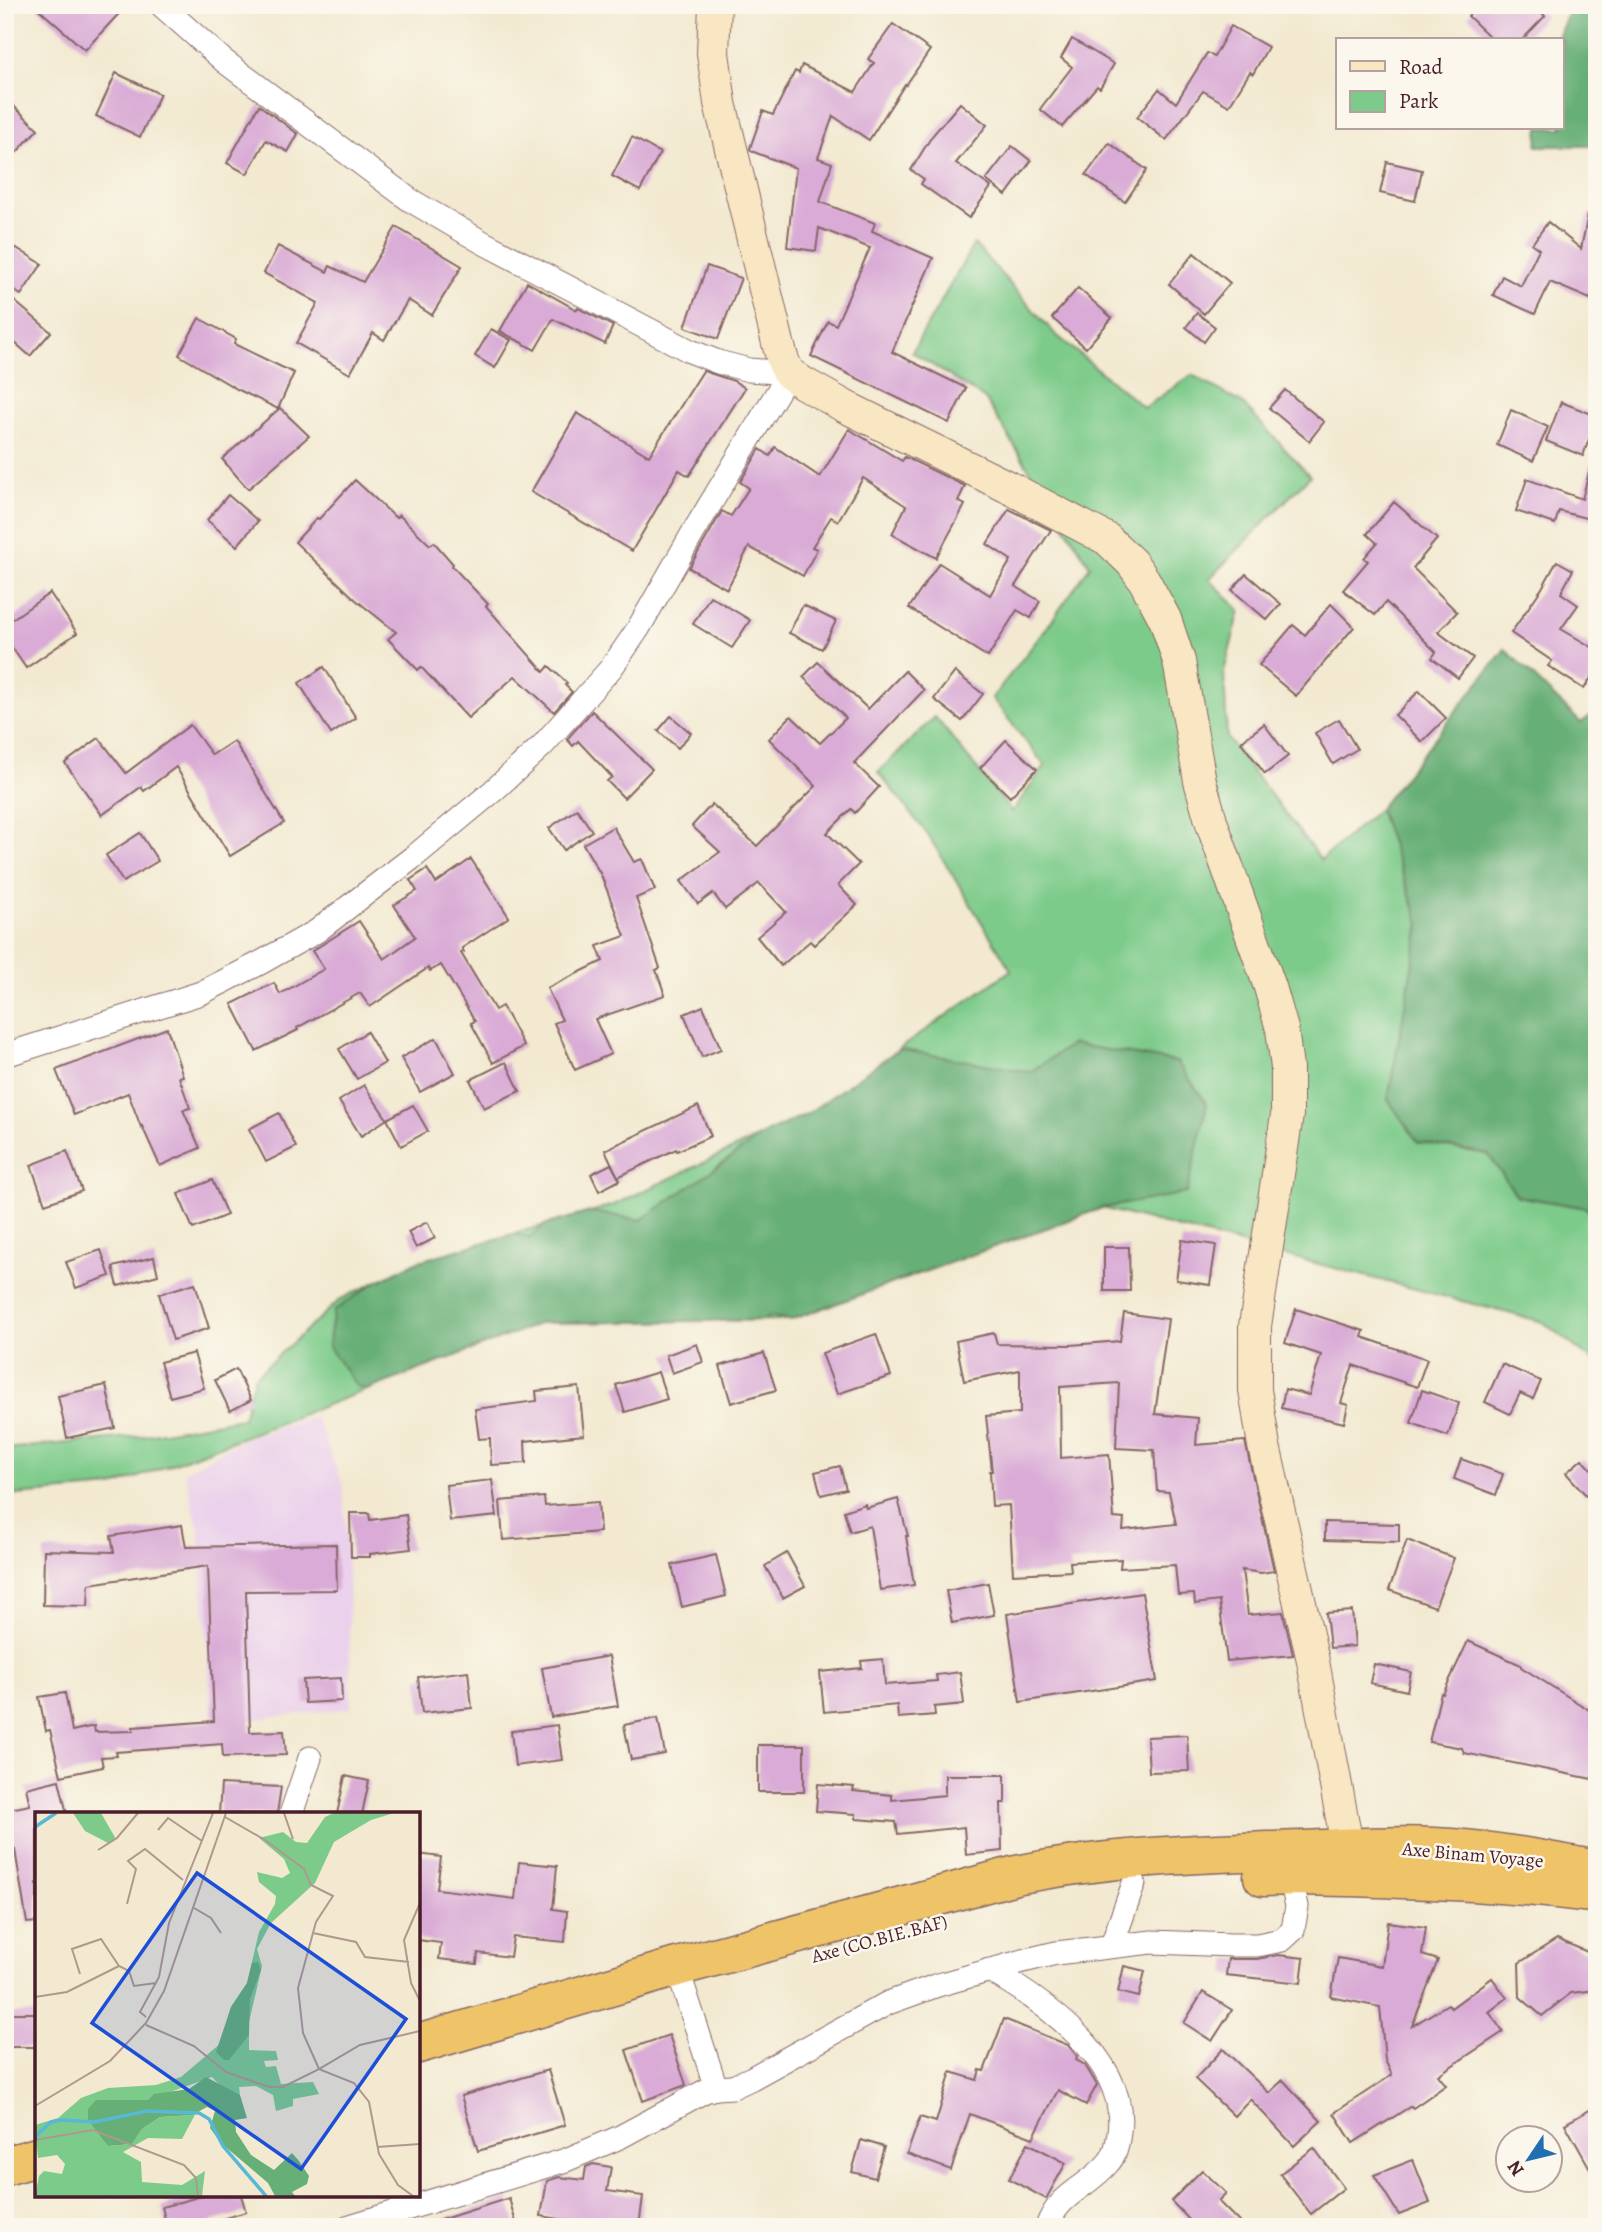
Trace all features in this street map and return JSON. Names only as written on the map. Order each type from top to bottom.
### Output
[{"type":"highway","name":"Axe Binam Voyage","points":[[1350,1862],[1435,1847],[1532,1858],[1597,1870]]},
{"type":"highway","name":"Axe (CO.BIE.BAF)","points":[[420,2070],[681,1979],[1016,1875],[1066,1865],[1168,1855],[1350,1862]]},
{"type":"highway","name":"Axe Binam Voyage","points":[[1350,1862],[1597,1894]]},
{"type":"highway","name":"Axe (CO.BIE.BAF)","points":[[420,2044],[681,1979],[1070,1890],[1133,1883],[1290,1875],[1350,1862]]},
{"type":"highway","points":[[5,2166],[35,2158]]},
{"type":"highway","points":[[5,2192],[35,2184]]},
{"type":"street","points":[[161,5],[224,61],[410,200],[482,242],[690,351],[749,370],[789,373]]},
{"type":"street","points":[[715,5],[713,53],[720,103],[776,335],[789,373],[844,406],[1107,539],[1132,563],[1165,619],[1179,661],[1200,781],[1212,824],[1270,987],[1282,1029],[1287,1068],[1287,1115],[1255,1326],[1255,1390],[1264,1446],[1312,1656],[1350,1862]]},
{"type":"street","points":[[5,1055],[201,993],[271,956],[317,931],[416,855],[493,791],[542,746],[612,667],[638,629],[789,373]]},
{"type":"street","points":[[292,1812],[310,1758]]},
{"type":"street","points":[[347,2227],[566,2161],[620,2137],[705,2091],[733,2087],[752,2078],[888,2003],[989,1970],[1056,1954],[1112,1945],[1152,1942],[1256,1945],[1282,1940],[1293,1930],[1296,1918],[1297,1906],[1290,1875]]},
{"type":"street","points":[[1112,1945],[1133,1883]]},
{"type":"street","points":[[989,1970],[1044,2004],[1068,2026],[1112,2081],[1119,2099],[1119,2137],[1111,2161],[1058,2204],[1047,2227]]},
{"type":"street","points":[[681,1979],[716,2088]]},
{"type":"shaded area","points":[[315,1416],[343,1485],[351,1708],[212,1724],[199,1529],[184,1472],[246,1438]]},
{"type":"green space","points":[[1571,5],[1597,5],[1597,146],[1537,146],[1539,130],[1564,130],[1564,38],[1558,38]]},
{"type":"green space","points":[[974,244],[1054,333],[1144,408],[1192,375],[1242,403],[1310,476],[1209,579],[1240,610],[1224,672],[1227,738],[1321,860],[1379,809],[1420,924],[1389,1100],[1418,1142],[1488,1154],[1517,1196],[1587,1208],[1597,1222],[1597,1364],[1543,1322],[1102,1208],[790,1320],[541,1323],[112,1487],[5,1496],[5,1449],[141,1436],[243,1418],[254,1377],[341,1299],[416,1262],[614,1205],[807,1114],[1011,970],[928,835],[878,772],[935,717],[1012,812],[1045,766],[992,698],[1090,566],[985,399],[912,352]]},
{"type":"green space","points":[[1505,649],[1581,723],[1597,710],[1597,1222],[1587,1208],[1517,1196],[1488,1154],[1418,1142],[1388,1100],[1420,924],[1379,809]]},
{"type":"green space","points":[[1072,1044],[1177,1062],[1207,1104],[1187,1193],[1102,1208],[790,1320],[769,1316],[763,1320],[541,1323],[367,1390],[357,1387],[328,1346],[334,1311],[374,1283],[416,1262],[513,1234],[529,1237],[547,1224],[592,1212],[641,1220],[767,1132],[807,1114],[899,1049],[1030,1072]]},
{"type":"building","points":[[34,5],[127,5],[85,50]]},
{"type":"building","points":[[1478,5],[1534,5],[1545,16],[1524,38],[1491,38],[1468,16]]},
{"type":"building","points":[[893,24],[930,50],[869,140],[833,116],[818,158],[832,163],[820,202],[875,223],[872,231],[933,258],[892,352],[966,388],[949,423],[811,356],[828,321],[836,325],[870,248],[819,228],[816,251],[787,247],[796,168],[751,151],[750,148],[763,111],[773,115],[795,71],[799,73],[802,65],[855,92],[874,63],[868,59]]},
{"type":"building","points":[[1231,26],[1268,47],[1253,74],[1250,72],[1229,106],[1203,91],[1166,140],[1137,117],[1159,89],[1176,103],[1207,53],[1214,57]]},
{"type":"building","points":[[1072,39],[1114,64],[1100,88],[1097,86],[1062,127],[1040,109],[1072,67],[1061,58]]},
{"type":"building","points":[[116,73],[160,94],[140,137],[96,116]]},
{"type":"building","points":[[5,98],[38,129],[5,165]]},
{"type":"building","points":[[960,103],[987,125],[956,163],[991,187],[969,218],[921,184],[924,179],[911,170],[932,136]]},
{"type":"building","points":[[259,105],[298,134],[288,152],[266,140],[247,174],[227,163]]},
{"type":"building","points":[[632,137],[660,153],[640,191],[612,176]]},
{"type":"building","points":[[1109,143],[1147,170],[1125,202],[1086,175]]},
{"type":"building","points":[[1012,146],[1031,161],[1006,195],[986,180]]},
{"type":"building","points":[[1387,162],[1422,170],[1415,201],[1380,193]]},
{"type":"building","points":[[1588,214],[1597,215],[1597,283],[1590,299],[1550,282],[1535,314],[1493,295],[1502,276],[1521,286],[1539,249],[1532,244],[1548,222],[1581,249]]},
{"type":"building","points":[[396,227],[462,266],[432,315],[408,300],[384,340],[373,333],[350,374],[296,343],[318,303],[264,273],[278,246],[327,272],[330,266],[363,282]]},
{"type":"building","points":[[15,247],[42,264],[21,295],[5,285],[5,262]]},
{"type":"building","points":[[1194,253],[1230,283],[1204,314],[1169,284]]},
{"type":"building","points":[[707,266],[741,278],[718,339],[685,327]]},
{"type":"building","points":[[527,282],[577,310],[578,308],[613,326],[605,344],[553,319],[535,350],[500,331]]},
{"type":"building","points":[[1078,288],[1112,318],[1086,348],[1052,318]]},
{"type":"building","points":[[5,293],[51,332],[30,356],[5,334]]},
{"type":"building","points":[[1197,313],[1215,327],[1204,342],[1186,327]]},
{"type":"building","points":[[199,318],[236,339],[234,344],[294,373],[278,409],[179,355]]},
{"type":"building","points":[[491,329],[511,340],[495,368],[475,356]]},
{"type":"building","points":[[703,371],[734,381],[745,388],[689,476],[679,470],[632,551],[531,492],[577,413],[649,456]]},
{"type":"building","points":[[1285,390],[1324,422],[1309,441],[1269,408]]},
{"type":"building","points":[[1561,402],[1597,416],[1583,456],[1546,441]]},
{"type":"building","points":[[280,408],[309,436],[248,489],[222,459]]},
{"type":"building","points":[[1511,410],[1548,427],[1533,461],[1497,445]]},
{"type":"building","points":[[849,429],[902,461],[905,457],[965,486],[958,501],[965,505],[936,558],[892,534],[906,506],[863,478],[838,521],[831,517],[812,547],[817,549],[803,576],[749,547],[727,589],[689,568],[722,511],[731,516],[749,488],[740,482],[760,449],[770,456],[775,447],[820,477]]},
{"type":"building","points":[[1591,465],[1597,466],[1597,521],[1559,511],[1555,524],[1516,511],[1527,479],[1582,499]]},
{"type":"building","points":[[355,480],[396,518],[399,515],[430,545],[434,542],[544,672],[549,666],[567,683],[565,685],[572,692],[554,712],[515,676],[468,718],[421,667],[418,670],[388,639],[396,632],[356,600],[295,542]]},
{"type":"building","points":[[228,495],[258,521],[237,546],[207,520]]},
{"type":"building","points":[[1394,502],[1437,539],[1413,568],[1457,612],[1438,632],[1473,658],[1458,678],[1432,658],[1436,652],[1386,602],[1375,615],[1343,590],[1368,561],[1364,558],[1377,543],[1367,534]]},
{"type":"building","points":[[1009,509],[1051,530],[1015,586],[1040,601],[1031,618],[1017,610],[988,657],[909,608],[939,563],[990,595],[1011,560],[987,544]]},
{"type":"building","points":[[1557,561],[1573,570],[1561,593],[1578,605],[1561,629],[1597,650],[1597,668],[1584,689],[1548,666],[1552,661],[1511,633]]},
{"type":"building","points":[[1246,574],[1281,604],[1267,620],[1232,590]]},
{"type":"building","points":[[50,593],[77,633],[26,668],[5,637],[5,624]]},
{"type":"building","points":[[710,596],[750,620],[732,648],[693,624]]},
{"type":"building","points":[[1331,604],[1354,627],[1296,696],[1259,665],[1293,625],[1305,635]]},
{"type":"building","points":[[803,605],[836,621],[822,649],[789,633]]},
{"type":"building","points":[[818,662],[868,709],[905,671],[924,690],[854,763],[879,787],[855,813],[851,809],[827,833],[859,864],[838,885],[857,905],[814,945],[810,941],[781,966],[757,937],[786,912],[759,883],[725,909],[713,893],[698,904],[681,881],[720,852],[692,826],[712,804],[757,846],[816,786],[769,739],[791,716],[820,743],[846,718],[803,677]]},
{"type":"building","points":[[324,667],[356,718],[331,734],[299,683]]},
{"type":"building","points":[[955,672],[983,694],[962,721],[934,699]]},
{"type":"building","points":[[1419,691],[1446,718],[1422,742],[1395,715]]},
{"type":"building","points":[[592,711],[652,769],[624,798],[607,781],[612,777],[578,741],[573,746],[567,739]]},
{"type":"building","points":[[671,716],[691,733],[678,748],[658,731]]},
{"type":"building","points":[[1339,719],[1357,749],[1333,764],[1315,733]]},
{"type":"building","points":[[1264,724],[1288,756],[1265,774],[1241,742]]},
{"type":"building","points":[[190,725],[212,755],[234,741],[284,823],[230,856],[176,767],[144,791],[141,787],[102,815],[65,763],[99,738],[126,773]]},
{"type":"building","points":[[1006,740],[1037,769],[1010,797],[980,768]]},
{"type":"building","points":[[577,809],[592,831],[564,850],[549,828]]},
{"type":"building","points":[[613,827],[634,862],[642,859],[655,890],[636,898],[660,968],[656,970],[665,995],[595,1019],[611,1054],[575,1070],[554,1023],[562,1020],[547,988],[603,961],[597,946],[625,936],[601,875],[583,844]]},
{"type":"building","points":[[140,833],[158,861],[123,882],[106,855]]},
{"type":"building","points":[[471,859],[509,917],[462,948],[464,952],[461,953],[495,1010],[502,1006],[524,1046],[493,1063],[471,1023],[475,1021],[441,965],[430,971],[428,968],[370,1007],[360,993],[297,1028],[298,1030],[256,1051],[232,1004],[274,983],[280,994],[324,969],[312,951],[359,921],[384,959],[415,937],[394,905],[417,891],[410,880],[427,869],[436,883]]},
{"type":"building","points":[[703,1006],[721,1049],[702,1057],[684,1014]]},
{"type":"building","points":[[167,1028],[183,1076],[179,1077],[190,1108],[183,1110],[200,1148],[160,1166],[128,1093],[74,1115],[56,1070]]},
{"type":"building","points":[[367,1032],[385,1063],[357,1079],[339,1049]]},
{"type":"building","points":[[436,1038],[455,1073],[420,1092],[401,1058]]},
{"type":"building","points":[[506,1062],[520,1091],[484,1108],[470,1080]]},
{"type":"building","points":[[364,1085],[387,1119],[361,1136],[339,1101]]},
{"type":"building","points":[[413,1105],[428,1131],[401,1146],[387,1119]]},
{"type":"building","points":[[698,1106],[711,1136],[677,1151],[676,1149],[618,1177],[605,1150]]},
{"type":"building","points":[[279,1113],[296,1147],[266,1162],[249,1129]]},
{"type":"building","points":[[67,1151],[82,1191],[45,1204],[31,1165]]},
{"type":"building","points":[[611,1164],[620,1180],[599,1191],[591,1174]]},
{"type":"building","points":[[212,1180],[227,1215],[193,1229],[178,1194]]},
{"type":"building","points":[[427,1222],[435,1238],[416,1248],[408,1232]]},
{"type":"building","points":[[1182,1240],[1216,1245],[1210,1285],[1176,1280]]},
{"type":"building","points":[[1104,1247],[1129,1247],[1130,1291],[1104,1291]]},
{"type":"building","points":[[101,1250],[110,1276],[76,1288],[66,1262]]},
{"type":"building","points":[[154,1257],[158,1275],[118,1286],[113,1267]]},
{"type":"building","points":[[195,1283],[209,1328],[173,1340],[159,1294]]},
{"type":"building","points":[[1296,1309],[1364,1331],[1362,1337],[1427,1359],[1417,1387],[1353,1365],[1341,1403],[1348,1405],[1344,1423],[1281,1408],[1285,1389],[1309,1395],[1321,1355],[1285,1343]]},
{"type":"building","points":[[1124,1313],[1168,1319],[1155,1414],[1198,1418],[1196,1445],[1245,1441],[1274,1571],[1261,1573],[1242,1570],[1248,1615],[1283,1612],[1293,1655],[1227,1661],[1219,1601],[1195,1604],[1194,1594],[1178,1595],[1175,1565],[1120,1568],[1121,1559],[1070,1562],[1071,1571],[1013,1574],[1009,1505],[992,1506],[992,1471],[986,1416],[1020,1413],[1020,1370],[964,1381],[956,1341],[994,1333],[997,1344],[1071,1345],[1120,1341]],"holes":[[[1119,1383],[1116,1448],[1154,1450],[1157,1491],[1169,1492],[1176,1524],[1123,1530],[1124,1519],[1114,1518],[1109,1454],[1061,1458],[1060,1387]]]},
{"type":"building","points":[[876,1334],[891,1376],[837,1394],[822,1353]]},
{"type":"building","points":[[697,1344],[703,1362],[672,1373],[666,1355]]},
{"type":"building","points":[[194,1353],[204,1388],[170,1397],[160,1362]]},
{"type":"building","points":[[764,1353],[776,1390],[731,1403],[720,1366]]},
{"type":"building","points":[[1502,1364],[1541,1381],[1533,1399],[1520,1393],[1510,1414],[1485,1402]]},
{"type":"building","points":[[236,1369],[251,1400],[230,1411],[215,1380]]},
{"type":"building","points":[[658,1372],[667,1399],[625,1412],[616,1385]]},
{"type":"building","points":[[106,1385],[115,1428],[67,1438],[58,1396]]},
{"type":"building","points":[[579,1387],[584,1435],[525,1441],[526,1463],[491,1465],[490,1438],[479,1439],[475,1409],[537,1401],[536,1391]]},
{"type":"building","points":[[1422,1390],[1459,1403],[1448,1436],[1411,1423]]},
{"type":"building","points":[[1461,1459],[1503,1474],[1496,1495],[1454,1479]]},
{"type":"building","points":[[1582,1459],[1597,1475],[1597,1485],[1586,1495],[1566,1473]]},
{"type":"building","points":[[840,1466],[846,1489],[821,1495],[815,1472]]},
{"type":"building","points":[[492,1480],[497,1516],[450,1521],[446,1485]]},
{"type":"building","points":[[544,1497],[545,1506],[598,1502],[600,1532],[503,1540],[500,1501]]},
{"type":"building","points":[[898,1499],[908,1536],[914,1585],[880,1590],[870,1526],[850,1532],[844,1511],[865,1504],[866,1508]]},
{"type":"building","points":[[350,1513],[369,1513],[370,1520],[406,1515],[411,1549],[370,1554],[370,1557],[351,1557]]},
{"type":"building","points":[[1325,1522],[1399,1524],[1399,1542],[1325,1540]]},
{"type":"building","points":[[182,1525],[186,1547],[336,1544],[337,1590],[246,1591],[250,1732],[284,1731],[286,1755],[223,1757],[222,1744],[116,1752],[117,1756],[101,1757],[103,1767],[61,1776],[50,1730],[46,1731],[39,1697],[65,1693],[72,1731],[94,1726],[95,1732],[133,1731],[133,1727],[214,1721],[208,1566],[89,1584],[88,1606],[43,1605],[44,1550],[114,1552],[111,1536]]},
{"type":"building","points":[[1407,1540],[1454,1558],[1435,1607],[1389,1590]]},
{"type":"building","points":[[787,1553],[805,1586],[783,1598],[765,1566]]},
{"type":"building","points":[[716,1555],[726,1596],[682,1607],[672,1565]]},
{"type":"building","points":[[988,1583],[994,1615],[952,1623],[946,1591]]},
{"type":"building","points":[[1142,1593],[1157,1681],[1020,1702],[1007,1614]]},
{"type":"building","points":[[1352,1611],[1355,1646],[1330,1648],[1326,1613]]},
{"type":"building","points":[[1468,1641],[1521,1665],[1597,1715],[1597,1780],[1464,1753],[1462,1748],[1429,1742],[1441,1693],[1443,1694]]},
{"type":"building","points":[[609,1656],[618,1706],[551,1717],[542,1668]]},
{"type":"building","points":[[883,1659],[885,1685],[937,1681],[936,1675],[960,1672],[964,1704],[934,1707],[935,1715],[898,1718],[897,1705],[824,1712],[820,1672],[862,1668],[861,1661]]},
{"type":"building","points":[[1374,1664],[1411,1672],[1407,1691],[1370,1683]]},
{"type":"building","points":[[468,1671],[472,1708],[422,1713],[418,1677]]},
{"type":"building","points":[[341,1678],[342,1701],[305,1703],[303,1680]]},
{"type":"building","points":[[658,1718],[665,1754],[631,1760],[624,1725]]},
{"type":"building","points":[[557,1725],[562,1760],[515,1766],[511,1731]]},
{"type":"building","points":[[1187,1735],[1189,1771],[1149,1772],[1147,1737]]},
{"type":"building","points":[[758,1745],[804,1745],[804,1792],[758,1792]]},
{"type":"building","points":[[945,1775],[1005,1775],[1005,1803],[1001,1803],[1002,1851],[966,1855],[964,1827],[898,1834],[896,1822],[856,1819],[856,1814],[816,1811],[818,1784],[854,1787],[853,1791],[892,1795],[892,1800],[945,1795]]},
{"type":"building","points":[[345,1776],[369,1781],[362,1812],[337,1812]]},
{"type":"building","points":[[59,1780],[67,1812],[35,1812],[35,1922],[27,1923],[15,1850],[8,1851],[5,1841],[5,1810],[30,1805],[26,1788]]},
{"type":"building","points":[[221,1784],[281,1787],[277,1812],[219,1812]]},
{"type":"building","points":[[420,1854],[441,1857],[437,1889],[515,1899],[519,1862],[557,1866],[553,1909],[567,1911],[565,1942],[513,1937],[510,1957],[478,1953],[477,1964],[439,1959],[441,1943],[420,1940]]},
{"type":"building","points":[[1388,1922],[1426,1927],[1422,1955],[1438,1960],[1412,2026],[1448,2004],[1451,2008],[1492,1978],[1507,1998],[1489,2012],[1503,2032],[1438,2075],[1446,2085],[1353,2143],[1334,2113],[1392,2075],[1385,2060],[1380,2007],[1331,1997],[1338,1958],[1382,1966]]},
{"type":"building","points":[[1557,1939],[1597,1956],[1597,1990],[1571,1993],[1542,2016],[1520,1997],[1519,1963]]},
{"type":"building","points":[[1278,1955],[1304,1958],[1301,1983],[1226,1975],[1228,1959],[1257,1959]]},
{"type":"building","points":[[1124,1966],[1145,1971],[1139,1997],[1118,1992]]},
{"type":"building","points":[[1203,1992],[1232,2010],[1212,2041],[1184,2023]]},
{"type":"building","points":[[5,2013],[35,2013],[35,2047],[5,2047]]},
{"type":"building","points":[[1004,2019],[1068,2045],[1077,2056],[1076,2060],[1085,2065],[1097,2085],[1086,2105],[1058,2090],[1033,2138],[970,2114],[951,2170],[907,2154],[920,2117],[936,2122],[951,2072],[977,2080],[980,2070],[984,2071]]},
{"type":"building","points":[[669,2035],[686,2085],[643,2101],[626,2050]]},
{"type":"building","points":[[1223,2049],[1269,2093],[1283,2080],[1321,2121],[1294,2146],[1250,2099],[1234,2116],[1195,2079]]},
{"type":"building","points":[[548,2070],[565,2125],[478,2151],[461,2096]]},
{"type":"building","points":[[1597,2106],[1597,2181],[1565,2124]]},
{"type":"building","points":[[861,2140],[884,2147],[875,2178],[852,2172]]},
{"type":"building","points":[[1028,2143],[1066,2163],[1046,2199],[1009,2179]]},
{"type":"building","points":[[1314,2148],[1344,2188],[1311,2214],[1280,2174]]},
{"type":"building","points":[[1413,2160],[1430,2203],[1399,2215],[1374,2175]]},
{"type":"building","points":[[593,2164],[611,2167],[607,2191],[643,2196],[639,2227],[607,2227],[541,2216],[547,2181],[559,2177],[584,2180],[586,2167]]},
{"type":"building","points":[[1202,2170],[1226,2193],[1218,2201],[1244,2227],[1196,2227],[1171,2201]]},
{"type":"building","points":[[198,2197],[242,2197],[246,2212],[194,2227],[167,2227],[162,2207]]},
{"type":"building","points":[[509,2198],[517,2227],[432,2227],[431,2223]]}]
